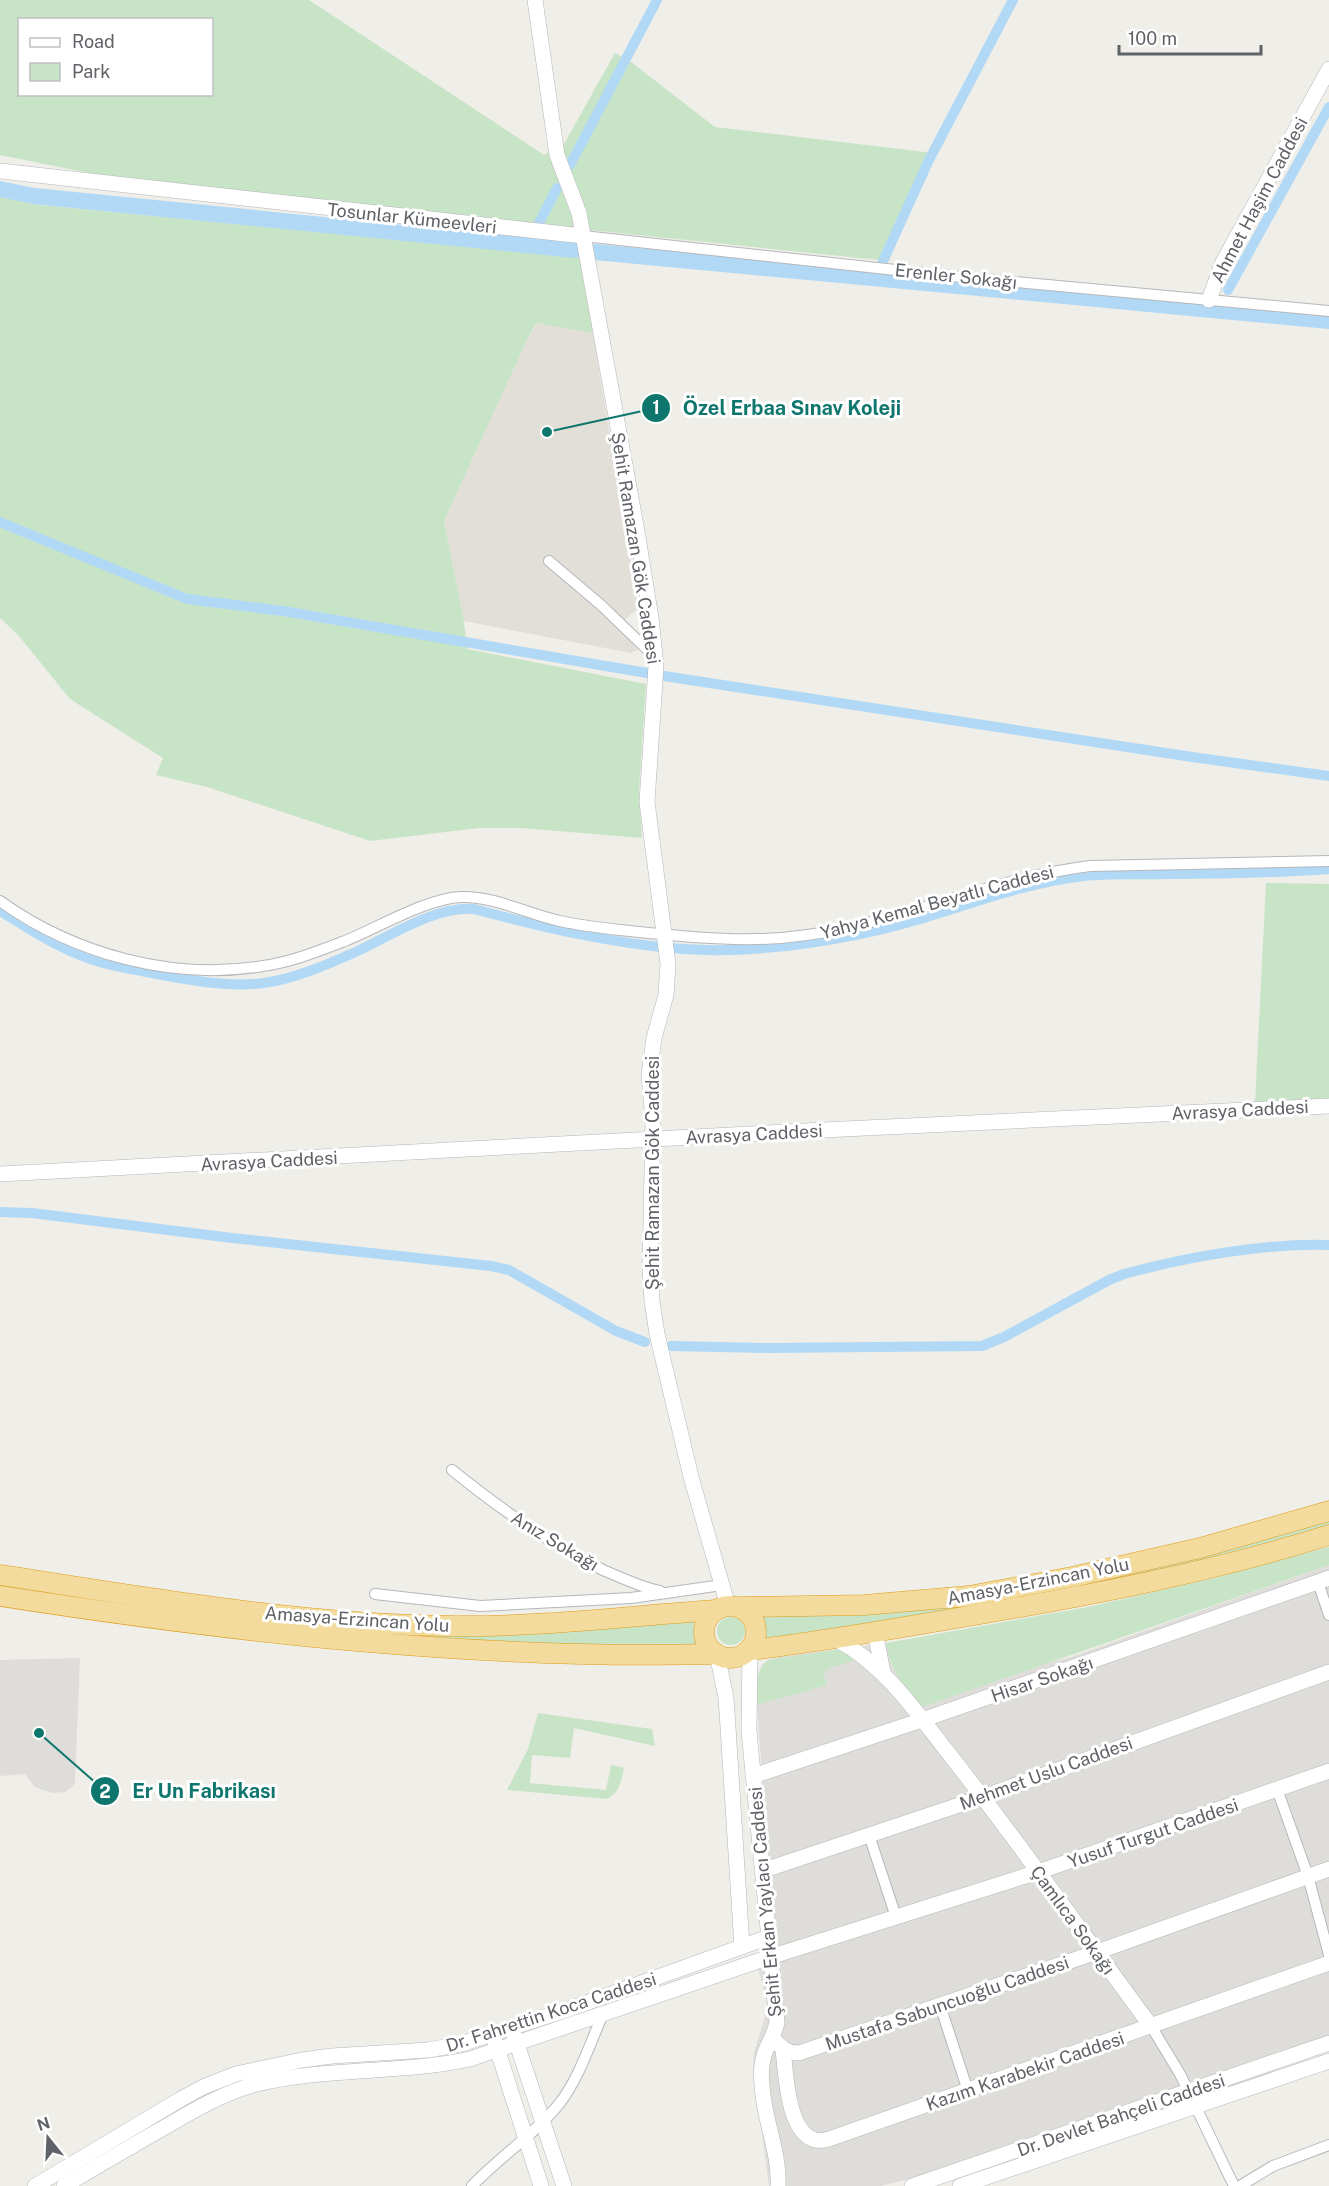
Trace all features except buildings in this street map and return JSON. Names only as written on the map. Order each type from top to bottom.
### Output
[{"type":"highway","name":"Amasya-Erzincan Yolu","points":[[0,1575],[260,1612],[426,1625],[503,1626],[728,1608],[885,1604],[969,1596],[1200,1548],[1329,1511]]},
{"type":"highway","name":"Amasya-Erzincan Yolu","points":[[750,1650],[836,1639],[1002,1611],[1136,1585],[1259,1555],[1329,1535]]},
{"type":"highway","name":"Amasya-Erzincan Yolu","points":[[0,1596],[130,1616],[289,1636],[384,1644],[539,1654],[717,1654]]},
{"type":"highway","points":[[728,1608],[750,1614],[756,1626],[755,1641],[750,1650],[735,1658],[725,1658],[717,1654],[707,1645],[704,1632],[708,1619],[728,1608]]},
{"type":"street","points":[[535,0],[557,155],[579,213],[583,236]]},
{"type":"street","name":"Ahmet Haşim Caddesi","points":[[1209,300],[1223,262],[1329,69]]},
{"type":"street","name":"Tosunlar Kümeevleri","points":[[0,171],[583,236]]},
{"type":"street","name":"Erenler Sokağı","points":[[583,236],[939,275],[1329,311]]},
{"type":"street","name":"Şehit Ramazan Gök Caddesi","points":[[583,236],[637,531],[655,657],[647,802],[668,964],[666,995],[654,1038],[649,1075],[653,1140],[650,1267],[654,1322],[691,1477],[728,1608]]},
{"type":"street","points":[[549,561],[601,605],[655,657]]},
{"type":"street","name":"Yahya Kemal Beyatlı Caddesi","points":[[0,901],[61,936],[113,956],[156,966],[212,971],[254,968],[294,959],[346,940],[431,903],[461,897],[497,903],[531,914],[580,925],[715,939],[760,939],[822,933],[902,914],[1033,875],[1090,866],[1329,861]]},
{"type":"street","name":"Avrasya Caddesi","points":[[0,1174],[1329,1106]]},
{"type":"street","name":"Anız Sokağı","points":[[452,1470],[525,1526],[567,1552],[631,1583],[668,1593]]},
{"type":"street","points":[[1323,1580],[1329,1615]]},
{"type":"street","name":"Hisar Sokağı","points":[[753,1776],[922,1720],[1323,1580]]},
{"type":"street","points":[[375,1594],[480,1606],[582,1602],[722,1585]]},
{"type":"street","name":"Çamlıca Sokağı","points":[[874,1632],[883,1672]]},
{"type":"street","name":"Çamlıca Sokağı","points":[[836,1639],[867,1658],[883,1672],[983,1797],[1151,2026],[1172,2058],[1234,2186]]},
{"type":"street","name":"Şehit Erkan Yaylacı Caddesi","points":[[750,1650],[749,1718],[753,1776],[777,2022],[763,2057],[762,2084],[778,2186]]},
{"type":"street","name":"Şehit Erkan Yaylacı Caddesi","points":[[717,1654],[727,1717],[742,1947]]},
{"type":"street","name":"Mehmet Uslu Caddesi","points":[[762,1871],[983,1797],[1329,1672]]},
{"type":"street","name":"Yusuf Turgut Caddesi","points":[[770,1957],[1038,1872],[1329,1771]]},
{"type":"street","points":[[1277,1789],[1308,1876],[1329,1955]]},
{"type":"street","points":[[869,1835],[896,1917]]},
{"type":"street","name":"Mustafa Sabuncuoğlu Caddesi","points":[[783,2049],[790,2053],[799,2053],[1096,1952],[1329,1869]]},
{"type":"street","name":"Dr. Fahrettin Koca Caddesi","points":[[35,2186],[181,2099],[236,2074],[332,2056],[445,2049],[769,1937]]},
{"type":"street","name":"Dr. Fahrettin Koca Caddesi","points":[[64,2186],[204,2105],[249,2087],[322,2073],[443,2065],[470,2059],[770,1957]]},
{"type":"street","name":"Kazım Karabekir Caddesi","points":[[783,2049],[793,2115],[807,2136],[817,2141],[829,2139],[968,2091],[1329,1963]]},
{"type":"street","points":[[940,2005],[968,2091]]},
{"type":"street","points":[[472,2186],[543,2122],[568,2091],[603,2014]]},
{"type":"street","points":[[511,2027],[564,2186]]},
{"type":"street","points":[[492,2034],[542,2186]]},
{"type":"street","points":[[772,2038],[783,2049]]},
{"type":"street","name":"Dr. Devlet Bahçeli Caddesi","points":[[912,2186],[1329,2043]]},
{"type":"street","name":"Dr. Devlet Bahçeli Caddesi","points":[[960,2186],[1329,2061]]},
{"type":"street","points":[[1240,2186],[1273,2166],[1329,2145]]},
{"type":"shaded area","points":[[537,323],[593,333],[638,608],[618,626],[638,650],[631,653],[464,621],[444,521],[525,343]]},
{"type":"shaded area","points":[[1329,1565],[1329,2037],[951,2168],[881,2186],[769,2186],[753,2066],[754,2053],[767,2010],[758,1968],[774,1937],[757,1705],[758,1674],[762,1665],[768,1660],[779,1657],[886,1643],[890,1662],[907,1689],[1071,1657]]},
{"type":"shaded area","points":[[80,1658],[73,1786],[65,1792],[52,1793],[35,1787],[25,1774],[0,1776],[0,1660]]},
{"type":"green space","points":[[0,0],[309,0],[544,155],[564,144],[615,53],[631,62],[715,127],[933,153],[889,261],[560,227],[89,173],[0,155]]},
{"type":"green space","points":[[0,197],[41,205],[579,257],[593,333],[536,323],[444,521],[464,621],[467,649],[646,684],[639,791],[642,838],[521,828],[479,828],[370,841],[207,787],[156,775],[163,758],[70,699],[18,635],[0,618]]},
{"type":"green space","points":[[1266,883],[1329,884],[1329,1100],[1255,1103]]},
{"type":"green space","points":[[1329,1519],[1329,1526],[1222,1555],[1099,1584],[762,1643],[759,1615],[891,1612]]},
{"type":"green space","points":[[1329,1547],[1329,1565],[922,1707],[899,1678],[888,1652],[886,1643],[1088,1607],[1215,1578]]},
{"type":"green space","points":[[0,1583],[253,1617],[697,1617],[700,1646],[556,1645],[331,1632],[0,1588]]},
{"type":"green space","points":[[731,1617],[741,1621],[745,1631],[741,1641],[731,1645],[721,1641],[717,1631],[721,1621]]},
{"type":"green space","points":[[841,1649],[854,1660],[825,1670],[827,1685],[757,1705],[758,1675],[768,1660]]},
{"type":"green space","points":[[538,1713],[652,1729],[655,1746],[574,1728],[570,1758],[532,1755],[530,1783],[606,1790],[611,1765],[624,1768],[621,1782],[615,1793],[607,1799],[507,1790],[528,1749]]},
{"type":"waterway","points":[[570,165],[657,0]]},
{"type":"waterway","points":[[883,261],[929,160],[1013,0]]},
{"type":"waterway","points":[[1228,290],[1329,107]]},
{"type":"waterway","points":[[538,225],[557,188]]},
{"type":"waterway","points":[[0,189],[34,196],[575,250]]},
{"type":"waterway","points":[[595,252],[1329,321]]},
{"type":"waterway","points":[[0,522],[187,599],[283,611],[647,673]]},
{"type":"waterway","points":[[664,676],[1329,776]]},
{"type":"waterway","points":[[0,911],[59,946],[96,961],[190,980],[220,984],[249,984],[275,981],[308,972],[351,954],[411,924],[458,909],[474,909],[604,939],[657,947],[704,950],[770,948],[884,929],[1026,887],[1084,876],[1329,869]]},
{"type":"waterway","points":[[0,1212],[32,1213],[232,1238],[491,1266],[509,1270],[616,1331],[645,1342]]},
{"type":"waterway","points":[[671,1346],[769,1348],[982,1346],[1004,1337],[1124,1274],[1226,1252],[1278,1246],[1329,1245]]},
{"type":"place","name":"Özel Erbaa Sınav Koleji","points":[[547,432]]},
{"type":"place","name":"Er Un Fabrikası","points":[[39,1733]]}]
